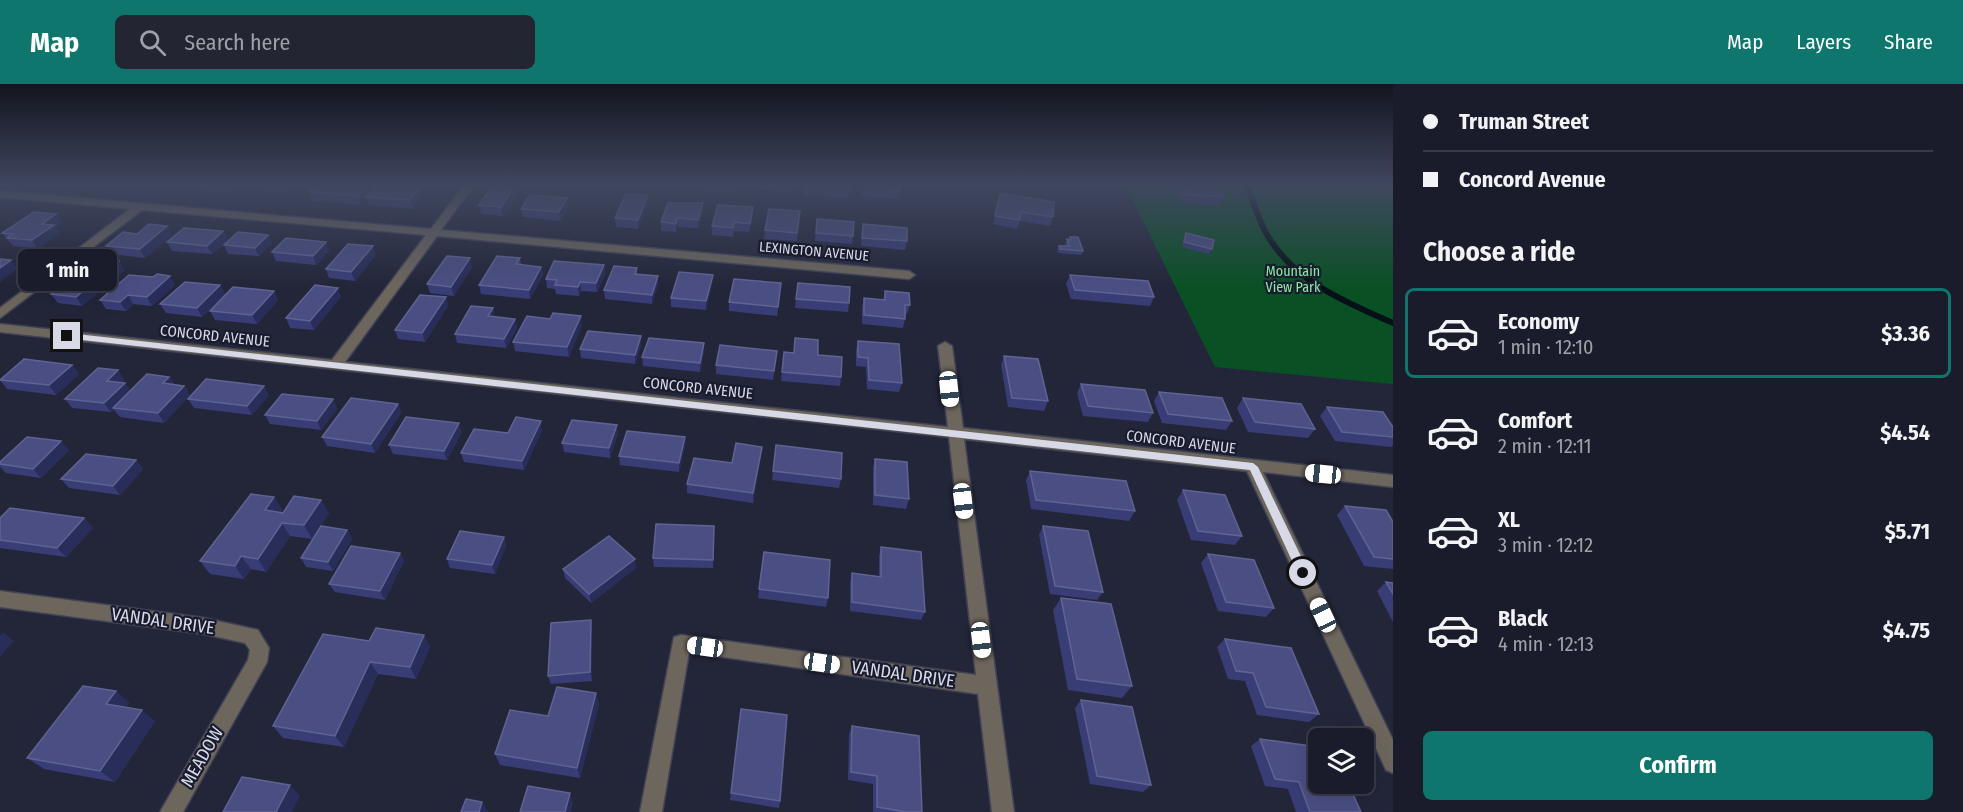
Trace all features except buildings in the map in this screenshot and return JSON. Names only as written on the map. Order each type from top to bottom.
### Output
[{"type":"street","points":[[0,314],[123,219]]},
{"type":"street","name":"LEXINGTON AVENUE","points":[[280,219],[909,275]]},
{"type":"street","points":[[335,366],[443,219]]},
{"type":"street","name":"CONCORD AVENUE","points":[[0,328],[1393,481]]},
{"type":"street","points":[[945,346],[1003,812]]},
{"type":"street","points":[[1253,467],[1393,763]]},
{"type":"street","name":"VANDAL DRIVE","points":[[0,599],[204,626],[251,636],[260,648],[257,662],[234,702]]},
{"type":"street","name":"VANDAL DRIVE","points":[[651,812],[681,643],[987,686]]},
{"type":"street","name":"MEADOW","points":[[171,812],[234,702]]},
{"type":"green space","name":"Mountain View Park","points":[[1142,219],[1393,219],[1393,384],[1215,367]]},
{"type":"waterway","points":[[1260,219],[1277,250],[1305,277],[1339,298],[1393,323]]},
{"type":"route","points":[[67,336],[954,432],[1253,467],[1303,573]]}]
